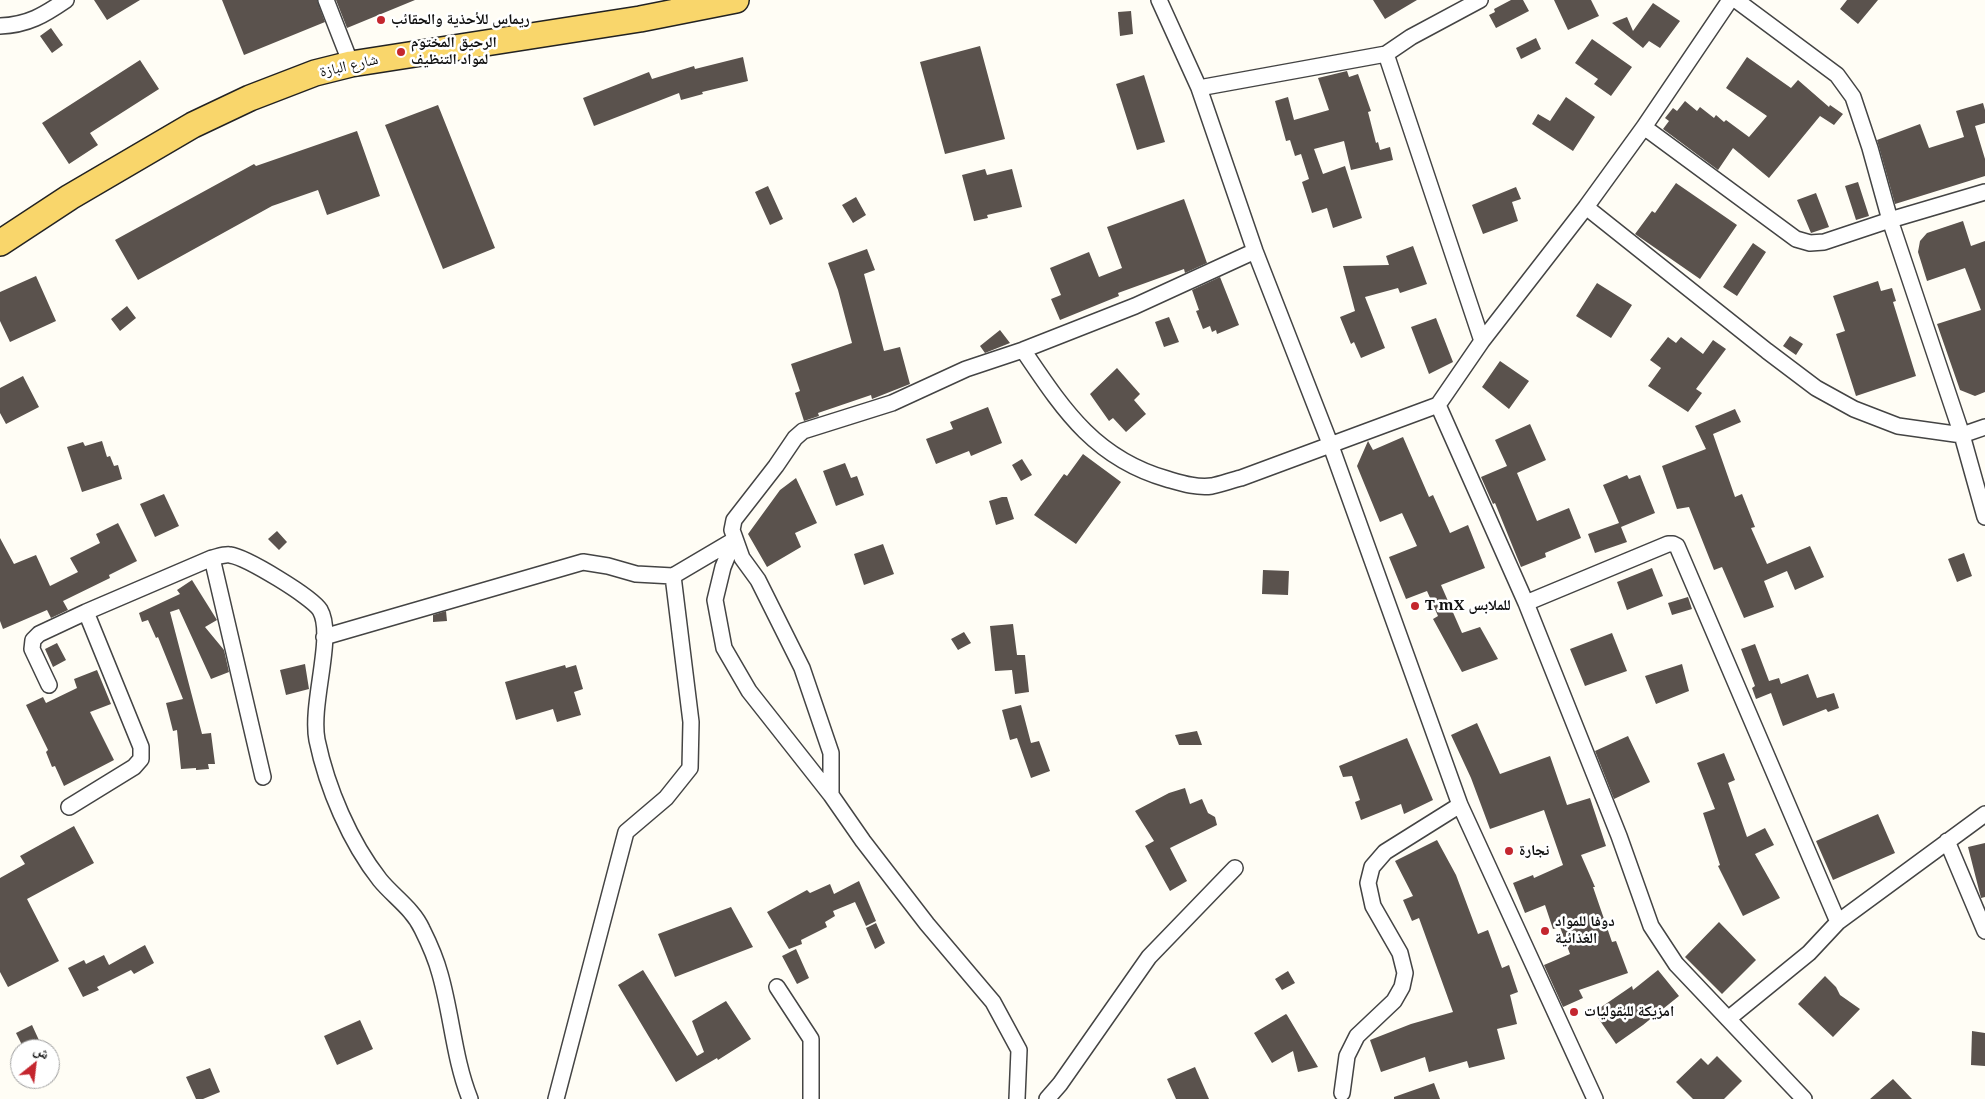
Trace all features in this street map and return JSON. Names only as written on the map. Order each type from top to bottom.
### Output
[{"type":"main road","name":"شارع البازة","points":[[0,243],[70,197],[193,125],[250,98],[316,73],[351,64],[640,19],[736,0]]},
{"type":"street","points":[[0,26],[19,25],[49,12],[66,0]]},
{"type":"street","points":[[326,0],[351,64]]},
{"type":"street","points":[[1159,0],[1199,88],[1255,251],[1331,446],[1460,805],[1595,1099]]},
{"type":"street","points":[[1199,88],[1386,54],[1411,37],[1480,0]]},
{"type":"street","points":[[1023,350],[1059,403],[1095,441],[1128,464],[1163,478],[1189,485],[1211,486],[1241,478],[1438,405],[1482,341],[1586,208],[1644,127],[1730,0]]},
{"type":"street","points":[[1736,0],[1837,75],[1852,97],[1870,148],[1890,220],[1962,435],[1985,517]]},
{"type":"street","points":[[1386,54],[1482,341]]},
{"type":"street","points":[[1644,127],[1796,238],[1810,243],[1824,242],[1985,192]]},
{"type":"street","points":[[1586,208],[1766,351],[1816,388],[1854,409],[1898,426],[1962,435],[1985,427]]},
{"type":"street","points":[[831,795],[831,753],[802,668],[758,580],[742,558],[732,530],[737,514],[776,466],[795,438],[803,431],[892,403],[966,369],[1023,350],[1135,306],[1255,251]]},
{"type":"street","points":[[1438,405],[1526,603],[1619,836],[1652,926],[1676,964],[1804,1099]]},
{"type":"street","points":[[324,637],[583,562],[608,566],[636,574],[673,576],[734,540]]},
{"type":"street","points":[[734,540],[723,567],[714,600],[724,648],[749,692],[831,795],[927,924],[993,1002],[1019,1050],[1017,1099]]},
{"type":"street","points":[[1526,603],[1668,544],[1677,546],[1838,922]]},
{"type":"street","points":[[49,685],[32,649],[33,640],[39,634],[212,558],[229,555],[242,558],[308,597],[319,608],[325,621],[315,731],[321,759],[345,821],[362,854],[381,882],[404,904],[421,926],[440,973],[461,1077],[470,1099]]},
{"type":"street","points":[[212,558],[263,777]]},
{"type":"street","points":[[556,1099],[626,832],[666,798],[690,768],[691,722],[673,576]]},
{"type":"street","points":[[69,807],[134,767],[141,759],[141,747],[86,612]]},
{"type":"street","points":[[1342,1093],[1347,1056],[1357,1036],[1394,1001],[1402,987],[1405,973],[1400,953],[1372,906],[1368,883],[1372,867],[1385,852],[1460,805]]},
{"type":"street","points":[[1728,1018],[1809,953],[1838,922],[1985,814]]},
{"type":"street","points":[[1947,841],[1985,931]]},
{"type":"street","points":[[1047,1099],[1060,1084],[1149,957],[1235,868]]},
{"type":"street","points":[[777,987],[812,1039],[811,1099]]},
{"type":"building","points":[[94,0],[140,0],[107,20]]},
{"type":"building","points":[[222,0],[317,0],[325,22],[244,55]]},
{"type":"building","points":[[336,0],[415,0],[347,28]]},
{"type":"building","points":[[1373,0],[1417,0],[1385,19]]},
{"type":"building","points":[[1511,0],[1523,0],[1529,11],[1496,28],[1489,15],[1495,12],[1494,9]]},
{"type":"building","points":[[1554,0],[1591,0],[1599,16],[1568,30]]},
{"type":"building","points":[[1847,0],[1878,0],[1858,24],[1840,9]]},
{"type":"building","points":[[1653,3],[1680,21],[1660,48],[1649,41],[1643,48],[1612,23],[1627,17],[1633,31]]},
{"type":"building","points":[[1131,11],[1133,34],[1120,36],[1118,12]]},
{"type":"building","points":[[51,28],[63,45],[52,53],[40,36]]},
{"type":"building","points":[[1536,38],[1541,49],[1521,59],[1516,48]]},
{"type":"building","points":[[1592,39],[1632,67],[1611,96],[1594,84],[1598,79],[1575,63]]},
{"type":"building","points":[[980,46],[1005,139],[945,154],[920,62]]},
{"type":"building","points":[[743,57],[748,81],[702,92],[703,94],[681,100],[679,93],[594,126],[583,98],[649,72],[652,79],[694,66],[695,69]]},
{"type":"building","points":[[1747,57],[1791,88],[1798,80],[1829,107],[1830,105],[1843,114],[1834,125],[1820,116],[1769,178],[1733,148],[1718,170],[1663,129],[1669,121],[1665,118],[1673,108],[1677,111],[1685,101],[1697,111],[1700,107],[1714,118],[1716,115],[1724,122],[1726,120],[1749,137],[1767,116],[1726,88]]},
{"type":"building","points":[[140,60],[159,89],[90,133],[98,145],[69,164],[42,123]]},
{"type":"building","points":[[1347,71],[1349,77],[1358,74],[1371,111],[1368,112],[1376,143],[1378,142],[1380,150],[1390,147],[1393,160],[1351,170],[1344,141],[1314,149],[1323,174],[1345,166],[1362,218],[1333,228],[1327,208],[1312,213],[1302,182],[1309,179],[1301,154],[1295,156],[1290,140],[1286,141],[1275,101],[1288,97],[1294,120],[1329,110],[1318,78]]},
{"type":"building","points":[[1144,75],[1165,142],[1137,150],[1116,84]]},
{"type":"building","points":[[1566,97],[1595,117],[1573,151],[1532,124],[1538,114],[1550,121]]},
{"type":"building","points":[[1983,103],[1985,123],[1975,126],[1985,159],[1985,176],[1895,204],[1877,140],[1920,124],[1929,148],[1964,137],[1956,111]]},
{"type":"building","points":[[438,105],[495,248],[443,269],[385,125]]},
{"type":"building","points":[[357,131],[380,196],[327,215],[318,190],[272,206],[138,280],[115,240],[254,164],[256,166]]},
{"type":"building","points":[[985,169],[987,175],[1012,169],[1022,207],[987,215],[988,218],[974,221],[962,175]]},
{"type":"building","points":[[1858,182],[1869,216],[1856,220],[1845,186]]},
{"type":"building","points":[[1676,183],[1737,225],[1700,279],[1635,234],[1652,211],[1655,213]]},
{"type":"building","points":[[768,186],[783,219],[770,225],[755,192]]},
{"type":"building","points":[[1516,187],[1521,199],[1512,202],[1518,221],[1483,234],[1472,205]]},
{"type":"building","points":[[1816,193],[1829,227],[1811,233],[1797,200]]},
{"type":"building","points":[[856,197],[866,215],[853,223],[842,205]]},
{"type":"building","points":[[1184,199],[1207,263],[1185,273],[1184,269],[1118,293],[1119,296],[1060,320],[1051,299],[1061,295],[1050,268],[1089,252],[1099,277],[1122,268],[1107,227]]},
{"type":"building","points":[[1963,221],[1971,246],[1985,241],[1985,392],[1975,396],[1960,390],[1937,324],[1981,310],[1965,268],[1927,281],[1918,252],[1920,241],[1927,233]]},
{"type":"building","points":[[1753,243],[1766,252],[1737,296],[1723,287]]},
{"type":"building","points":[[1413,246],[1427,284],[1400,293],[1398,288],[1365,297],[1385,348],[1361,358],[1354,342],[1351,344],[1340,317],[1355,311],[1343,266],[1389,265],[1386,256]]},
{"type":"building","points":[[867,249],[875,270],[864,274],[884,351],[900,347],[910,384],[872,399],[871,395],[818,413],[819,416],[804,421],[795,393],[800,391],[791,364],[852,343],[838,290],[828,263]]},
{"type":"building","points":[[36,276],[56,321],[10,342],[0,321],[0,292]]},
{"type":"building","points":[[1220,277],[1239,325],[1217,334],[1216,330],[1212,332],[1210,326],[1203,329],[1196,311],[1199,310],[1192,290]]},
{"type":"building","points":[[1878,281],[1881,291],[1892,288],[1896,301],[1893,302],[1916,376],[1856,396],[1836,334],[1845,331],[1833,296]]},
{"type":"building","points":[[1597,283],[1632,305],[1611,338],[1576,316]]},
{"type":"building","points":[[127,306],[136,318],[120,331],[111,319]]},
{"type":"building","points":[[1169,317],[1179,342],[1164,347],[1155,322]]},
{"type":"building","points":[[1436,318],[1453,362],[1429,374],[1411,327]]},
{"type":"building","points":[[1000,330],[1010,343],[985,353],[980,346]]},
{"type":"building","points":[[1790,336],[1803,344],[1796,355],[1783,346]]},
{"type":"building","points":[[1668,337],[1676,343],[1681,337],[1703,354],[1713,340],[1726,349],[1696,389],[1702,393],[1688,412],[1648,386],[1661,368],[1650,360]]},
{"type":"building","points":[[1500,361],[1529,381],[1509,409],[1482,387]]},
{"type":"building","points":[[1117,368],[1140,394],[1134,400],[1146,414],[1126,432],[1113,418],[1109,421],[1090,394]]},
{"type":"building","points":[[23,376],[39,407],[6,424],[0,413],[0,388]]},
{"type":"building","points":[[988,407],[1002,443],[971,456],[969,451],[936,464],[926,439],[953,429],[950,422]]},
{"type":"building","points":[[1735,409],[1741,422],[1713,434],[1735,497],[1742,494],[1755,527],[1751,528],[1767,564],[1810,546],[1824,577],[1795,590],[1787,571],[1764,581],[1774,607],[1744,618],[1722,567],[1714,570],[1689,507],[1677,509],[1662,466],[1706,449],[1695,426]]},
{"type":"building","points":[[1530,424],[1546,460],[1517,473],[1537,521],[1569,508],[1581,538],[1545,553],[1546,557],[1521,567],[1495,503],[1493,504],[1481,477],[1507,466],[1495,440]]},
{"type":"building","points":[[1403,437],[1429,497],[1433,495],[1450,533],[1468,525],[1485,568],[1441,585],[1462,633],[1480,627],[1498,659],[1462,672],[1433,619],[1438,616],[1427,591],[1406,599],[1389,557],[1417,546],[1402,513],[1380,522],[1357,466],[1368,441],[1373,450]]},
{"type":"building","points":[[102,441],[107,457],[110,456],[114,466],[118,465],[122,479],[82,492],[67,447],[83,442],[85,446]]},
{"type":"building","points":[[1083,454],[1121,482],[1076,544],[1034,515],[1064,474],[1067,476]]},
{"type":"building","points":[[1022,459],[1032,475],[1021,481],[1012,465]]},
{"type":"building","points":[[845,463],[851,478],[857,476],[864,495],[836,506],[823,471]]},
{"type":"building","points":[[1627,475],[1629,479],[1640,475],[1655,513],[1621,527],[1627,542],[1595,553],[1588,534],[1619,523],[1603,485]]},
{"type":"building","points":[[796,478],[817,523],[795,533],[801,547],[767,567],[748,534],[780,490]]},
{"type":"building","points":[[164,494],[179,526],[155,537],[140,504]]},
{"type":"building","points":[[1007,497],[1014,519],[996,525],[989,501]]},
{"type":"building","points":[[118,523],[137,561],[109,575],[110,578],[63,601],[68,610],[51,618],[47,610],[3,629],[0,621],[0,538],[14,564],[36,555],[50,586],[78,572],[70,558],[100,543],[96,534]]},
{"type":"building","points":[[277,531],[287,542],[279,550],[268,539]]},
{"type":"building","points":[[883,544],[894,574],[864,585],[854,554]]},
{"type":"building","points":[[1964,553],[1972,576],[1957,582],[1948,559]]},
{"type":"building","points":[[1652,568],[1663,596],[1627,610],[1617,582]]},
{"type":"building","points":[[1263,570],[1289,571],[1288,595],[1262,594]]},
{"type":"building","points":[[192,580],[217,620],[205,627],[224,650],[229,672],[211,679],[179,609],[170,612],[202,734],[211,733],[215,764],[208,764],[209,769],[196,770],[196,768],[181,769],[177,730],[173,731],[166,703],[183,699],[158,637],[156,638],[148,620],[142,622],[139,613],[180,594],[177,590]]},
{"type":"building","points":[[1688,597],[1692,609],[1672,615],[1668,603]]},
{"type":"building","points":[[446,611],[447,621],[433,622],[433,615]]},
{"type":"building","points":[[1013,624],[1017,655],[1025,655],[1029,692],[1015,694],[1012,670],[995,671],[990,626]]},
{"type":"building","points":[[964,632],[971,643],[958,650],[951,639]]},
{"type":"building","points":[[1612,633],[1627,671],[1585,686],[1570,649]]},
{"type":"building","points":[[57,643],[66,660],[53,667],[45,649]]},
{"type":"building","points":[[1755,644],[1769,681],[1779,678],[1781,684],[1808,674],[1817,698],[1834,693],[1839,708],[1828,712],[1826,709],[1783,726],[1771,693],[1756,699],[1752,688],[1755,686],[1741,649]]},
{"type":"building","points":[[305,664],[309,689],[286,695],[280,670]]},
{"type":"building","points":[[1682,664],[1689,691],[1656,704],[1645,676]]},
{"type":"building","points":[[565,665],[566,668],[576,665],[583,689],[574,692],[581,715],[557,722],[553,709],[516,720],[505,682]]},
{"type":"building","points":[[97,670],[111,704],[90,712],[114,760],[64,786],[55,766],[52,767],[46,752],[48,750],[26,705],[43,697],[46,703],[77,688],[74,679]]},
{"type":"building","points":[[1021,705],[1031,743],[1039,741],[1050,771],[1031,778],[1017,738],[1010,740],[1002,710]]},
{"type":"building","points":[[1477,723],[1500,774],[1550,756],[1567,805],[1590,798],[1606,846],[1581,855],[1595,887],[1593,887],[1612,942],[1616,941],[1628,973],[1579,990],[1583,998],[1563,1007],[1544,965],[1570,954],[1560,927],[1553,929],[1545,905],[1525,913],[1513,883],[1533,875],[1534,878],[1563,865],[1544,810],[1490,829],[1471,778],[1451,735]]},
{"type":"building","points":[[1197,731],[1202,745],[1179,745],[1175,735]]},
{"type":"building","points":[[1628,736],[1650,782],[1614,799],[1595,751]]},
{"type":"building","points":[[1407,738],[1433,800],[1404,814],[1401,804],[1361,820],[1355,802],[1360,800],[1352,776],[1343,777],[1339,766]]},
{"type":"building","points":[[1724,753],[1735,780],[1728,783],[1747,837],[1765,828],[1774,845],[1755,854],[1780,898],[1743,916],[1718,866],[1720,865],[1703,813],[1715,809],[1697,763]]},
{"type":"building","points":[[1185,788],[1190,804],[1202,799],[1208,813],[1215,817],[1217,825],[1170,848],[1187,881],[1170,891],[1145,846],[1154,841],[1135,811],[1169,793]]},
{"type":"building","points":[[1878,814],[1895,853],[1833,880],[1816,841]]},
{"type":"building","points":[[74,826],[94,863],[27,899],[59,961],[8,987],[0,972],[0,878],[25,864],[20,856]]},
{"type":"building","points":[[1437,840],[1456,875],[1478,934],[1488,930],[1502,968],[1509,965],[1518,992],[1510,995],[1517,1024],[1497,1029],[1505,1059],[1469,1068],[1467,1061],[1429,1072],[1425,1057],[1381,1072],[1370,1040],[1411,1024],[1453,1012],[1419,918],[1412,921],[1403,900],[1413,896],[1395,861]]},
{"type":"building","points":[[1985,843],[1985,897],[1981,898],[1968,847]]},
{"type":"building","points":[[859,881],[876,921],[866,926],[855,902],[833,911],[835,916],[825,922],[827,927],[801,940],[802,944],[789,949],[767,912],[807,890],[810,893],[830,884],[834,894]]},
{"type":"building","points":[[731,907],[753,947],[675,977],[658,934]]},
{"type":"building","points":[[1719,922],[1756,960],[1722,994],[1685,957]]},
{"type":"building","points":[[876,923],[885,943],[875,949],[866,928]]},
{"type":"building","points":[[145,945],[154,963],[134,974],[131,970],[97,987],[99,990],[83,997],[68,968],[84,960],[86,964],[104,955],[109,965]]},
{"type":"building","points":[[796,949],[809,978],[797,984],[782,956]]},
{"type":"building","points":[[643,970],[697,1056],[704,1052],[692,1021],[726,1001],[751,1039],[718,1060],[717,1058],[676,1082],[618,985]]},
{"type":"building","points":[[1658,970],[1679,996],[1616,1044],[1594,1012],[1632,986],[1633,990]]},
{"type":"building","points":[[1288,971],[1295,983],[1282,990],[1275,979]]},
{"type":"building","points":[[1825,976],[1836,987],[1840,995],[1860,1009],[1833,1037],[1798,1004]]},
{"type":"building","points":[[1286,1014],[1318,1067],[1298,1072],[1293,1051],[1272,1063],[1254,1033]]},
{"type":"building","points":[[360,1020],[373,1049],[337,1065],[324,1036]]},
{"type":"building","points":[[32,1025],[38,1039],[19,1039],[16,1033]]},
{"type":"building","points":[[1972,1031],[1985,1033],[1985,1066],[1971,1065]]},
{"type":"building","points":[[1717,1056],[1742,1081],[1724,1099],[1693,1099],[1676,1082],[1701,1058],[1708,1065]]},
{"type":"building","points":[[1195,1067],[1209,1099],[1176,1099],[1167,1079]]},
{"type":"building","points":[[210,1068],[220,1092],[203,1099],[196,1099],[186,1077]]},
{"type":"building","points":[[1893,1079],[1912,1099],[1870,1099]]},
{"type":"building","points":[[1434,1083],[1440,1099],[1394,1099],[1394,1097]]},
{"type":"place","name":"ريماس للأحذية والحقائب","points":[[381,20]]},
{"type":"place","name":"الرحيق المختوم لمواد التنظيف","points":[[401,52]]},
{"type":"place","name":"T mX للملابس","points":[[1415,606]]},
{"type":"place","name":"نجارة","points":[[1509,851]]},
{"type":"place","name":"دوفا للمواد الغذائية","points":[[1545,931]]},
{"type":"place","name":"امزيكة للبقوليات","points":[[1574,1012]]}]
